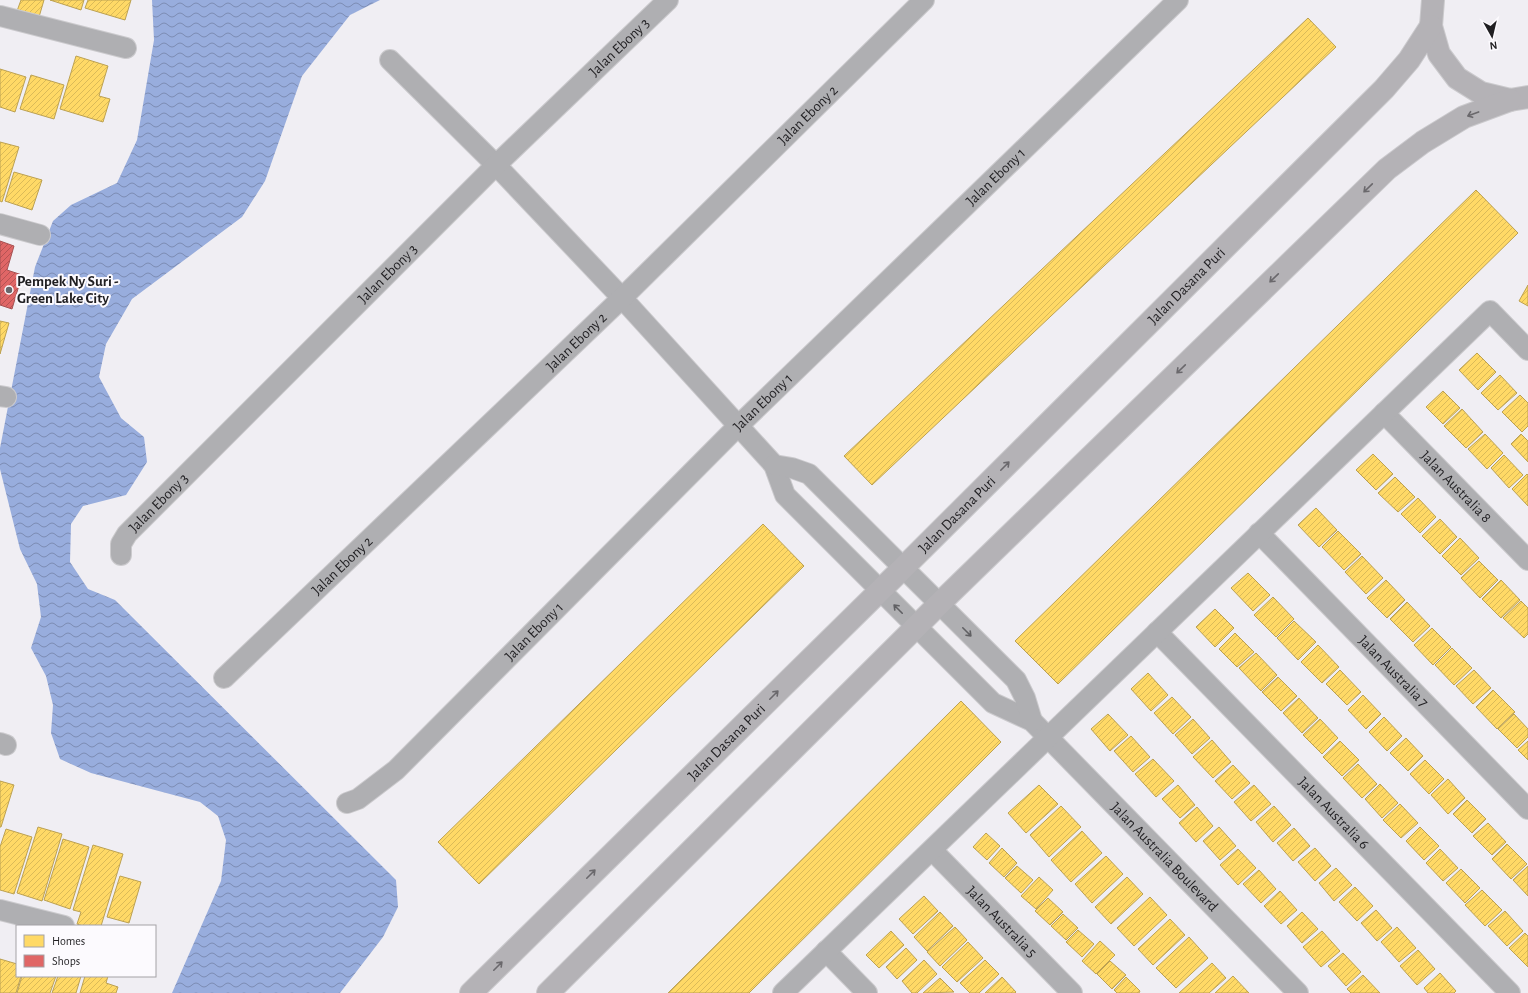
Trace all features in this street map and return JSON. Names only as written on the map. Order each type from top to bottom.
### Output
[{"type":"main road","points":[[1433,0],[1431,26],[1439,54],[1457,78],[1481,93],[1519,99]]},
{"type":"main road","name":"Jalan Dasana Puri","points":[[471,993],[903,568],[1384,89],[1409,60],[1431,26]]},
{"type":"main road","points":[[548,993],[939,604],[1387,169],[1423,142],[1464,117],[1519,99]]},
{"type":"street","name":"Jalan Ebony 3","points":[[121,555],[121,544],[127,534],[496,165],[668,0]]},
{"type":"street","name":"Jalan Ebony 2","points":[[224,678],[622,298],[924,0]]},
{"type":"street","name":"Jalan Ebony 1","points":[[347,803],[358,799],[396,770],[738,426],[1178,0]]},
{"type":"street","points":[[0,16],[126,48]]},
{"type":"street","points":[[390,60],[496,165],[622,298],[774,465],[785,495],[992,703],[1032,721]]},
{"type":"street","points":[[0,224],[40,234]]},
{"type":"street","points":[[783,993],[1490,311],[1528,350]]},
{"type":"street","name":"Jalan Australia 8","points":[[1384,413],[1528,560]]},
{"type":"street","points":[[774,465],[792,468],[809,474],[1016,680],[1025,698],[1032,721]]},
{"type":"street","name":"Jalan Australia 7","points":[[1259,533],[1528,809]]},
{"type":"street","name":"Jalan Australia 6","points":[[1157,632],[1510,993]]},
{"type":"street","name":"Jalan Australia Boulevard","points":[[1032,721],[1298,993]]},
{"type":"street","name":"Jalan Australia 5","points":[[932,850],[1072,993]]},
{"type":"street","points":[[0,910],[60,925]]},
{"type":"street","points":[[826,951],[867,993]]},
{"type":"water","points":[[152,0],[380,0],[350,15],[302,76],[265,181],[242,217],[132,299],[106,344],[99,377],[121,418],[144,437],[147,462],[126,495],[83,506],[71,524],[70,562],[88,589],[115,600],[396,880],[398,907],[383,937],[340,993],[172,993],[221,881],[226,840],[218,816],[200,802],[91,773],[60,759],[51,733],[53,705],[46,676],[31,648],[41,617],[37,584],[20,549],[0,469],[0,448],[35,267],[53,221],[71,205],[117,183],[137,140],[154,40]]},
{"type":"building: Homes","points":[[21,0],[44,0],[39,17],[17,11]]},
{"type":"building: Homes","points":[[50,0],[84,0],[81,10]]},
{"type":"building: Homes","points":[[88,0],[131,0],[125,20],[85,8]]},
{"type":"building: Homes","points":[[1308,18],[1336,47],[872,485],[844,456]]},
{"type":"building: Homes","points":[[76,56],[108,66],[99,96],[110,99],[103,122],[60,109]]},
{"type":"building: Homes","points":[[0,69],[26,77],[15,112],[0,107]]},
{"type":"building: Homes","points":[[31,75],[64,85],[54,119],[20,109]]},
{"type":"building: Homes","points":[[0,142],[19,147],[2,202],[0,201]]},
{"type":"building: Homes","points":[[14,172],[42,180],[32,210],[5,201]]},
{"type":"building: Homes","points":[[1476,190],[1518,233],[1058,684],[1015,641]]},
{"type":"building: Homes","points":[[1528,285],[1528,306],[1519,301]]},
{"type":"building: Homes","points":[[0,321],[9,323],[0,354]]},
{"type":"building: Homes","points":[[1477,353],[1496,372],[1478,390],[1459,370]]},
{"type":"building: Homes","points":[[1500,375],[1517,393],[1498,410],[1481,393]]},
{"type":"building: Homes","points":[[1443,391],[1460,408],[1443,424],[1426,407]]},
{"type":"building: Homes","points":[[1520,395],[1528,403],[1528,426],[1522,432],[1502,412]]},
{"type":"building: Homes","points":[[1462,409],[1483,432],[1466,448],[1444,426]]},
{"type":"building: Homes","points":[[1485,434],[1503,453],[1487,469],[1468,449]]},
{"type":"building: Homes","points":[[1521,434],[1528,441],[1528,462],[1511,444]]},
{"type":"building: Homes","points":[[1373,454],[1393,474],[1376,490],[1356,470]]},
{"type":"building: Homes","points":[[1504,455],[1523,475],[1509,488],[1491,468]]},
{"type":"building: Homes","points":[[1527,474],[1528,475],[1528,506],[1512,489]]},
{"type":"building: Homes","points":[[1395,477],[1415,497],[1398,512],[1378,493]]},
{"type":"building: Homes","points":[[1418,498],[1436,517],[1420,533],[1401,514]]},
{"type":"building: Homes","points":[[1316,508],[1337,530],[1319,547],[1298,525]]},
{"type":"building: Homes","points":[[1440,519],[1457,537],[1440,554],[1422,536]]},
{"type":"building: Homes","points":[[763,524],[804,566],[479,884],[438,842]]},
{"type":"building: Homes","points":[[1338,531],[1361,554],[1344,570],[1322,547]]},
{"type":"building: Homes","points":[[1460,538],[1479,558],[1461,575],[1442,556]]},
{"type":"building: Homes","points":[[1362,556],[1383,578],[1366,594],[1345,572]]},
{"type":"building: Homes","points":[[1479,561],[1498,580],[1480,598],[1461,578]]},
{"type":"building: Homes","points":[[1248,573],[1270,595],[1253,611],[1231,588]]},
{"type":"building: Homes","points":[[1386,580],[1405,600],[1387,618],[1367,598]]},
{"type":"building: Homes","points":[[1501,580],[1520,600],[1501,618],[1482,599]]},
{"type":"building: Homes","points":[[1273,597],[1294,619],[1276,637],[1254,615]]},
{"type":"building: Homes","points":[[1521,601],[1528,608],[1528,634],[1524,638],[1503,618]]},
{"type":"building: Homes","points":[[1407,602],[1430,626],[1413,642],[1390,619]]},
{"type":"building: Homes","points":[[1215,609],[1234,628],[1215,647],[1196,627]]},
{"type":"building: Homes","points":[[1294,621],[1316,642],[1298,660],[1277,638]]},
{"type":"building: Homes","points":[[1432,628],[1451,647],[1433,665],[1414,645]]},
{"type":"building: Homes","points":[[1235,633],[1254,652],[1237,667],[1219,649]]},
{"type":"building: Homes","points":[[1318,645],[1339,667],[1322,683],[1301,662]]},
{"type":"building: Homes","points":[[1452,648],[1472,668],[1454,685],[1435,665]]},
{"type":"building: Homes","points":[[1256,653],[1277,675],[1261,691],[1239,668]]},
{"type":"building: Homes","points":[[1340,670],[1361,692],[1347,705],[1326,684]]},
{"type":"building: Homes","points":[[1474,670],[1491,688],[1473,704],[1456,686]]},
{"type":"building: Homes","points":[[1148,673],[1168,695],[1151,711],[1131,689]]},
{"type":"building: Homes","points":[[1278,677],[1297,696],[1281,711],[1262,692]]},
{"type":"building: Homes","points":[[1493,690],[1515,712],[1497,729],[1476,707]]},
{"type":"building: Homes","points":[[1363,695],[1381,714],[1366,729],[1348,710]]},
{"type":"building: Homes","points":[[1172,697],[1191,717],[1173,734],[1154,713]]},
{"type":"building: Homes","points":[[1299,698],[1318,718],[1302,733],[1283,713]]},
{"type":"building: Homes","points":[[961,701],[1001,742],[749,993],[668,993]]},
{"type":"building: Homes","points":[[1108,714],[1128,735],[1110,751],[1091,729]]},
{"type":"building: Homes","points":[[1514,714],[1528,729],[1528,737],[1517,748],[1498,729]]},
{"type":"building: Homes","points":[[1384,717],[1402,736],[1387,751],[1369,732]]},
{"type":"building: Homes","points":[[1193,719],[1210,738],[1192,754],[1175,735]]},
{"type":"building: Homes","points":[[1320,719],[1338,738],[1322,754],[1303,735]]},
{"type":"building: Homes","points":[[1131,736],[1150,757],[1133,772],[1114,751]]},
{"type":"building: Homes","points":[[1406,738],[1423,756],[1408,771],[1390,753]]},
{"type":"building: Homes","points":[[1212,740],[1231,762],[1213,778],[1193,757]]},
{"type":"building: Homes","points":[[1340,741],[1359,760],[1342,776],[1323,757]]},
{"type":"building: Homes","points":[[1528,741],[1528,760],[1518,750]]},
{"type":"building: Homes","points":[[1153,759],[1174,781],[1156,797],[1135,774]]},
{"type":"building: Homes","points":[[1425,760],[1444,779],[1429,794],[1410,774]]},
{"type":"building: Homes","points":[[1358,764],[1377,784],[1362,798],[1343,778]]},
{"type":"building: Homes","points":[[1233,765],[1250,783],[1232,799],[1215,781]]},
{"type":"building: Homes","points":[[1448,779],[1465,798],[1448,814],[1431,795]]},
{"type":"building: Homes","points":[[0,781],[14,785],[1,827],[0,827]]},
{"type":"building: Homes","points":[[1380,784],[1398,803],[1382,818],[1365,799]]},
{"type":"building: Homes","points":[[1039,785],[1058,804],[1026,833],[1008,813]]},
{"type":"building: Homes","points":[[1178,785],[1195,805],[1180,818],[1162,799]]},
{"type":"building: Homes","points":[[1254,785],[1271,804],[1251,821],[1234,802]]},
{"type":"building: Homes","points":[[1467,800],[1486,819],[1472,833],[1453,814]]},
{"type":"building: Homes","points":[[1400,804],[1418,823],[1401,838],[1383,820]]},
{"type":"building: Homes","points":[[1061,806],[1081,827],[1049,857],[1030,835]]},
{"type":"building: Homes","points":[[1274,806],[1291,825],[1273,842],[1256,822]]},
{"type":"building: Homes","points":[[1197,807],[1213,826],[1196,842],[1179,823]]},
{"type":"building: Homes","points":[[1488,823],[1506,842],[1492,855],[1473,836]]},
{"type":"building: Homes","points":[[38,827],[62,834],[42,901],[17,893]]},
{"type":"building: Homes","points":[[1219,827],[1236,846],[1220,860],[1203,841]]},
{"type":"building: Homes","points":[[1420,827],[1439,846],[1424,860],[1406,841]]},
{"type":"building: Homes","points":[[1294,828],[1310,846],[1293,861],[1277,843]]},
{"type":"building: Homes","points":[[6,829],[32,837],[14,894],[0,890],[0,847]]},
{"type":"building: Homes","points":[[1082,831],[1102,853],[1071,882],[1051,860]]},
{"type":"building: Homes","points":[[986,833],[1000,846],[987,860],[973,847]]},
{"type":"building: Homes","points":[[63,839],[89,847],[70,909],[44,900]]},
{"type":"building: Homes","points":[[1507,844],[1527,864],[1511,879],[1492,859]]},
{"type":"building: Homes","points":[[93,845],[123,854],[101,925],[77,924],[81,912],[73,910]]},
{"type":"building: Homes","points":[[1002,848],[1017,863],[1004,877],[989,863]]},
{"type":"building: Homes","points":[[1315,848],[1331,866],[1315,881],[1298,862]]},
{"type":"building: Homes","points":[[1238,849],[1256,868],[1238,885],[1220,865]]},
{"type":"building: Homes","points":[[1440,849],[1458,868],[1443,881],[1426,863]]},
{"type":"building: Homes","points":[[1106,856],[1123,874],[1092,903],[1075,884]]},
{"type":"building: Homes","points":[[1017,866],[1033,880],[1021,893],[1005,878]]},
{"type":"building: Homes","points":[[1528,866],[1528,896],[1513,880]]},
{"type":"building: Homes","points":[[1336,868],[1352,885],[1334,901],[1319,883]]},
{"type":"building: Homes","points":[[1461,869],[1480,888],[1465,903],[1446,883]]},
{"type":"building: Homes","points":[[1259,870],[1276,889],[1261,903],[1243,884]]},
{"type":"building: Homes","points":[[120,876],[141,882],[129,923],[107,917]]},
{"type":"building: Homes","points":[[1039,877],[1053,890],[1036,909],[1021,896]]},
{"type":"building: Homes","points":[[1127,877],[1143,894],[1111,924],[1095,907]]},
{"type":"building: Homes","points":[[1355,887],[1373,906],[1357,921],[1339,902]]},
{"type":"building: Homes","points":[[1482,890],[1502,910],[1485,926],[1465,905]]},
{"type":"building: Homes","points":[[1280,891],[1297,910],[1281,924],[1264,906]]},
{"type":"building: Homes","points":[[924,896],[938,911],[913,934],[899,919]]},
{"type":"building: Homes","points":[[1150,897],[1167,915],[1134,946],[1117,928]]},
{"type":"building: Homes","points":[[1048,898],[1063,912],[1050,925],[1035,911]]},
{"type":"building: Homes","points":[[1376,910],[1392,928],[1377,941],[1361,923]]},
{"type":"building: Homes","points":[[1505,911],[1523,931],[1507,946],[1488,926]]},
{"type":"building: Homes","points":[[940,912],[953,926],[927,951],[914,937]]},
{"type":"building: Homes","points":[[1302,912],[1318,929],[1302,943],[1287,926]]},
{"type":"building: Homes","points":[[1063,914],[1078,928],[1066,940],[1051,926]]},
{"type":"building: Homes","points":[[1170,919],[1185,935],[1153,965],[1138,949]]},
{"type":"building: Homes","points":[[955,927],[967,940],[940,966],[927,952]]},
{"type":"building: Homes","points":[[1397,927],[1416,948],[1399,962],[1381,942]]},
{"type":"building: Homes","points":[[1078,930],[1094,944],[1082,957],[1066,942]]},
{"type":"building: Homes","points":[[891,931],[904,945],[879,968],[866,955]]},
{"type":"building: Homes","points":[[1322,931],[1340,951],[1321,967],[1303,947]]},
{"type":"building: Homes","points":[[1525,933],[1528,936],[1528,967],[1509,948]]},
{"type":"building: Homes","points":[[1189,937],[1208,958],[1176,988],[1156,968]]},
{"type":"building: Homes","points":[[1100,941],[1115,955],[1096,974],[1082,961]]},
{"type":"building: Homes","points":[[968,942],[983,958],[957,982],[942,967]]},
{"type":"building: Homes","points":[[906,948],[917,960],[897,979],[886,967]]},
{"type":"building: Homes","points":[[1418,950],[1435,969],[1417,985],[1400,966]]},
{"type":"building: Homes","points":[[1343,953],[1361,972],[1346,986],[1328,966]]},
{"type":"building: Homes","points":[[0,959],[16,964],[16,977],[21,977],[16,993],[0,993]]},
{"type":"building: Homes","points":[[924,960],[937,974],[917,993],[912,993],[902,981]]},
{"type":"building: Homes","points":[[985,960],[999,974],[979,993],[970,993],[960,983]]},
{"type":"building: Homes","points":[[1110,961],[1126,975],[1112,989],[1097,974]]},
{"type":"building: Homes","points":[[1212,963],[1226,978],[1209,993],[1179,993]]},
{"type":"building: Homes","points":[[1440,973],[1456,991],[1454,993],[1428,993],[1424,988]]},
{"type":"building: Homes","points":[[1363,975],[1380,993],[1351,993],[1347,989]]},
{"type":"building: Homes","points":[[1233,976],[1249,993],[1215,993]]},
{"type":"building: Homes","points":[[22,977],[56,977],[50,993],[17,993]]},
{"type":"building: Homes","points":[[58,977],[81,977],[76,993],[52,993]]},
{"type":"building: Homes","points":[[85,977],[108,977],[106,983],[118,987],[116,993],[80,993]]},
{"type":"building: Homes","points":[[1002,977],[1016,992],[1015,993],[985,993]]},
{"type":"building: Homes","points":[[1126,977],[1140,991],[1139,993],[1117,993],[1114,990]]},
{"type":"building: Homes","points":[[940,978],[954,992],[923,993]]},
{"type":"building: Shops","name":"Pempek Ny Suri - Green Lake City","points":[[0,241],[14,246],[7,270],[22,275],[12,309],[0,305]]},
{"type":"place","name":"Pempek Ny Suri - Green Lake City","points":[[9,290]]}]
